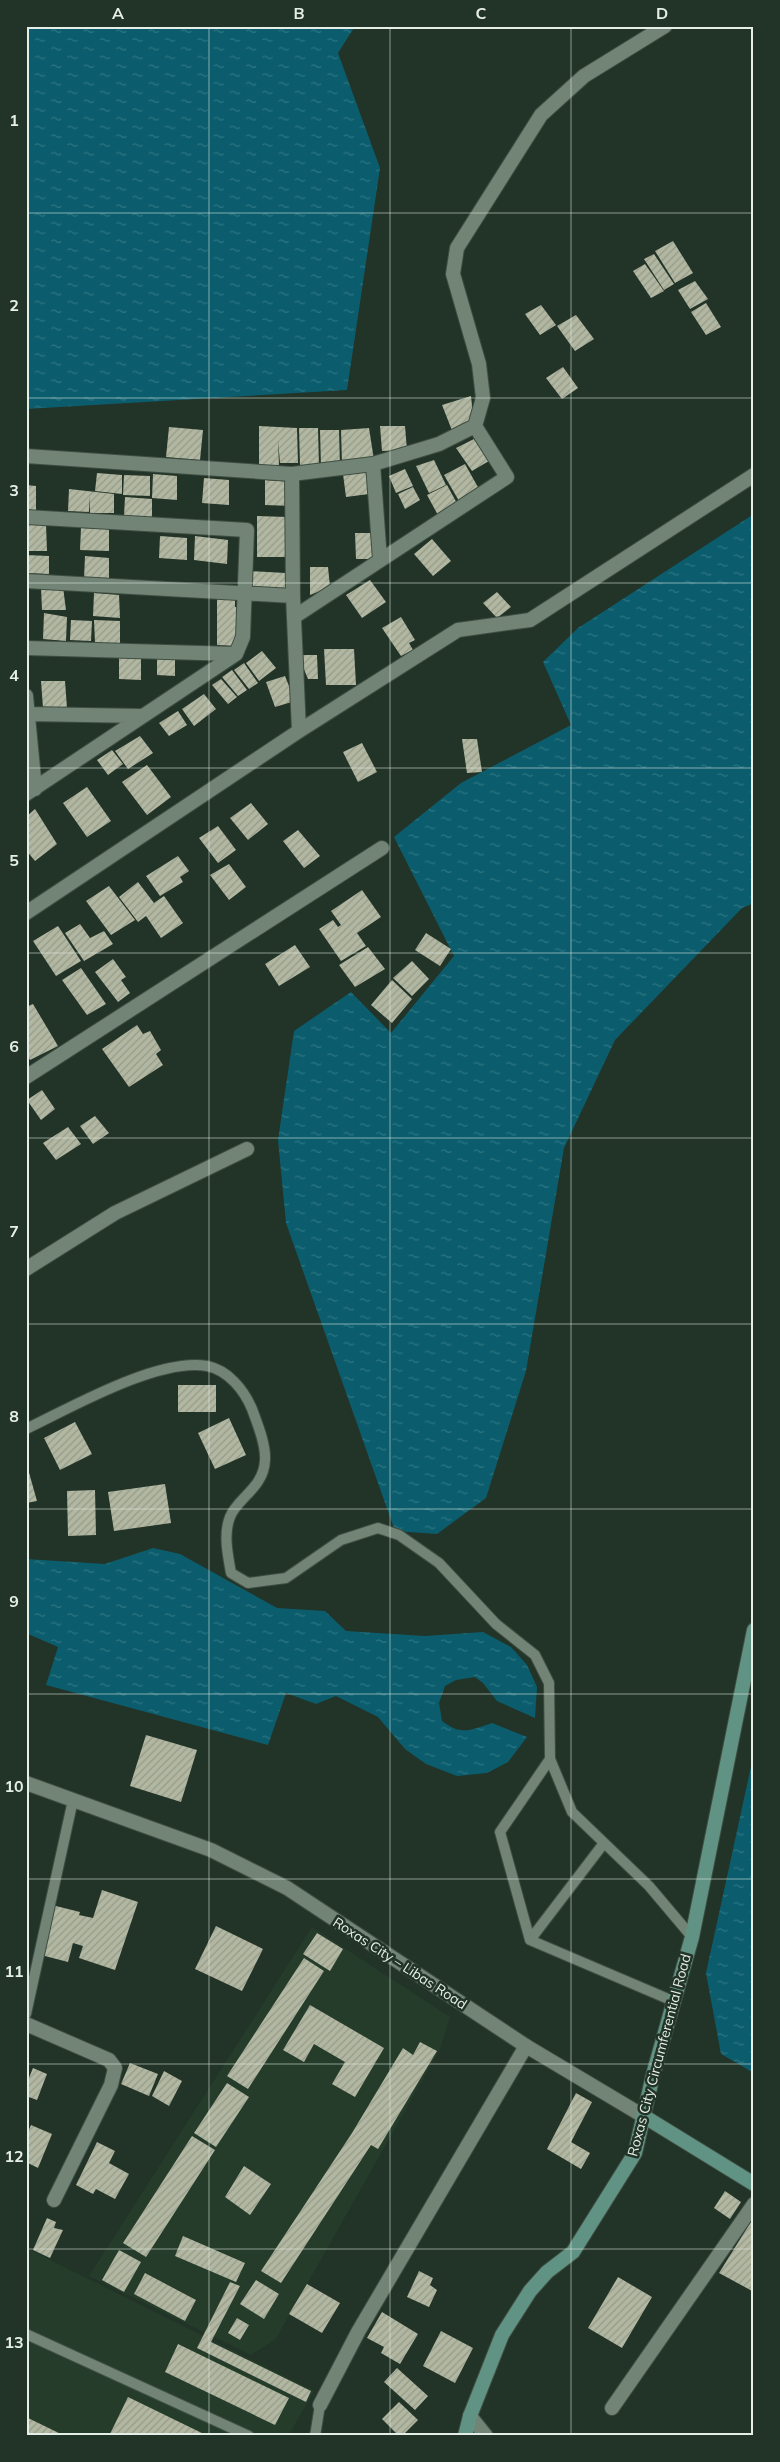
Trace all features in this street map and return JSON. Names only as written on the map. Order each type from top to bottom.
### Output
[{"type":"main road","name":"Roxas City Circumferential Road","points":[[465,2436],[470,2416],[502,2334],[530,2292],[547,2272],[573,2252],[635,2153],[645,2117],[652,2075],[692,1937],[754,1630]]},
{"type":"main road","name":"Roxas City – Libas Road","points":[[645,2117],[754,2184]]},
{"type":"street","points":[[26,456],[292,474],[373,464],[439,444],[475,426],[483,398],[479,364],[453,274],[457,248],[541,115],[584,76],[665,26]]},
{"type":"street","points":[[294,617],[507,477],[475,426]]},
{"type":"street","points":[[373,464],[380,560]]},
{"type":"street","points":[[292,474],[293,596],[299,731]]},
{"type":"street","points":[[26,913],[299,731],[458,630],[530,620],[754,475]]},
{"type":"street","points":[[26,517],[247,530],[244,637],[236,654],[30,792]]},
{"type":"street","points":[[26,581],[293,596]]},
{"type":"street","points":[[26,648],[236,654]]},
{"type":"street","points":[[26,696],[30,792]]},
{"type":"street","points":[[27,714],[143,716]]},
{"type":"street","points":[[26,1077],[382,848]]},
{"type":"street","points":[[26,1269],[115,1213],[247,1149]]},
{"type":"street","name":"Roxas City – Libas Road","points":[[26,1783],[211,1850],[287,1888],[526,2046],[645,2117]]},
{"type":"street","points":[[26,2024],[109,2060],[114,2068],[111,2085],[54,2200]]},
{"type":"street","points":[[320,2405],[358,2332],[526,2046]]},
{"type":"street","points":[[612,2408],[754,2204]]},
{"type":"street","points":[[470,2416],[486,2436]]},
{"type":"lane","points":[[26,1428],[126,1381],[178,1367],[208,1366],[234,1379],[248,1399],[255,1416],[265,1460],[258,1483],[230,1517],[226,1547],[231,1574],[248,1583],[286,1578],[341,1540],[378,1528],[399,1535],[439,1564],[496,1624],[535,1655],[549,1683],[550,1759],[572,1812],[649,1886],[692,1937]]},
{"type":"lane","points":[[530,1940],[500,1832],[550,1759]]},
{"type":"lane","points":[[26,2014],[73,1800]]},
{"type":"lane","points":[[530,1940],[604,1843]]},
{"type":"lane","points":[[530,1940],[673,2001]]},
{"type":"lane","points":[[26,2334],[248,2436]]},
{"type":"lane","points":[[315,2436],[320,2405]]},
{"type":"shaded area","points":[[312,1927],[450,2017],[440,2049],[276,2339],[251,2355],[89,2276]]},
{"type":"shaded area","points":[[26,2248],[314,2391],[288,2436],[26,2436]]},
{"type":"water","points":[[26,26],[355,26],[338,53],[380,168],[347,390],[26,409]]},
{"type":"water","points":[[754,514],[754,903],[742,908],[615,1040],[564,1148],[526,1371],[486,1498],[437,1534],[395,1531],[286,1223],[278,1140],[294,1031],[351,992],[391,1033],[454,956],[394,837],[461,783],[571,725],[543,662],[578,628]]},
{"type":"water","points":[[153,1548],[180,1554],[277,1608],[325,1611],[346,1631],[425,1636],[483,1632],[511,1647],[527,1665],[537,1687],[535,1718],[497,1701],[483,1683],[475,1677],[456,1680],[445,1686],[439,1703],[442,1721],[455,1729],[461,1730],[492,1723],[527,1737],[508,1762],[487,1773],[457,1776],[426,1764],[405,1749],[378,1717],[336,1696],[316,1704],[286,1693],[268,1745],[46,1685],[58,1647],[26,1633],[26,1559],[105,1564]]},
{"type":"water","points":[[754,1753],[754,2073],[721,2054],[706,1973]]},
{"type":"building","points":[[673,241],[693,273],[675,283],[655,251]]},
{"type":"building","points":[[654,254],[674,284],[664,290],[644,259]]},
{"type":"building","points":[[645,264],[664,291],[651,298],[633,271]]},
{"type":"building","points":[[695,281],[708,299],[690,309],[678,290]]},
{"type":"building","points":[[706,303],[721,327],[706,335],[691,312]]},
{"type":"building","points":[[541,305],[556,325],[540,335],[525,314]]},
{"type":"building","points":[[576,315],[594,339],[575,351],[557,326]]},
{"type":"building","points":[[563,367],[578,388],[562,399],[546,378]]},
{"type":"building","points":[[471,396],[474,425],[453,433],[442,405]]},
{"type":"building","points":[[259,426],[297,428],[298,463],[280,463],[278,440],[279,465],[259,465]]},
{"type":"building","points":[[380,426],[405,426],[407,450],[382,451]]},
{"type":"building","points":[[169,427],[203,430],[200,460],[166,457]]},
{"type":"building","points":[[299,428],[318,428],[319,466],[300,467]]},
{"type":"building","points":[[369,428],[374,460],[342,464],[341,430]]},
{"type":"building","points":[[320,430],[339,430],[340,466],[321,467]]},
{"type":"building","points":[[474,439],[489,461],[472,471],[456,448]]},
{"type":"building","points":[[434,460],[446,485],[429,493],[416,466]]},
{"type":"building","points":[[465,464],[479,489],[459,501],[444,475]]},
{"type":"building","points":[[405,469],[413,486],[396,493],[389,476]]},
{"type":"building","points":[[366,472],[369,494],[346,497],[343,474]]},
{"type":"building","points":[[97,473],[122,475],[122,494],[95,491]]},
{"type":"building","points":[[153,474],[177,476],[177,500],[152,498]]},
{"type":"building","points":[[124,475],[150,476],[150,496],[123,495]]},
{"type":"building","points":[[204,478],[229,480],[229,505],[202,503]]},
{"type":"building","points":[[265,480],[292,482],[292,506],[265,505]]},
{"type":"building","points":[[26,485],[36,486],[36,511],[26,510]]},
{"type":"building","points":[[447,485],[459,507],[439,517],[427,495]]},
{"type":"building","points":[[413,487],[420,500],[405,509],[398,494]]},
{"type":"building","points":[[69,489],[114,494],[114,513],[90,513],[90,496],[89,512],[68,511]]},
{"type":"building","points":[[125,497],[152,499],[152,518],[124,516]]},
{"type":"building","points":[[257,516],[287,517],[289,557],[257,557]]},
{"type":"building","points":[[26,523],[46,524],[47,551],[26,551]]},
{"type":"building","points":[[81,528],[109,529],[109,551],[80,550]]},
{"type":"building","points":[[355,533],[371,533],[373,559],[356,559]]},
{"type":"building","points":[[160,536],[187,538],[187,560],[159,558]]},
{"type":"building","points":[[195,536],[228,540],[227,564],[194,560]]},
{"type":"building","points":[[432,539],[451,561],[433,576],[414,554]]},
{"type":"building","points":[[26,555],[49,556],[49,574],[26,573]]},
{"type":"building","points":[[85,556],[109,558],[109,581],[84,579]]},
{"type":"building","points":[[310,567],[328,567],[330,587],[310,595]]},
{"type":"building","points":[[248,571],[286,573],[287,592],[249,591]]},
{"type":"building","points":[[370,580],[386,602],[362,618],[346,595]]},
{"type":"building","points":[[41,587],[63,587],[66,610],[42,610]]},
{"type":"building","points":[[497,592],[511,607],[497,618],[483,603]]},
{"type":"building","points":[[94,593],[119,595],[120,618],[93,616]]},
{"type":"building","points":[[217,598],[235,599],[235,607],[241,608],[241,629],[236,629],[236,646],[217,645]]},
{"type":"building","points":[[44,613],[67,617],[66,641],[43,639]]},
{"type":"building","points":[[401,617],[415,640],[409,643],[413,650],[401,656],[382,628]]},
{"type":"building","points":[[71,620],[92,621],[91,641],[70,640]]},
{"type":"building","points":[[94,620],[120,621],[120,644],[95,643]]},
{"type":"building","points":[[324,649],[354,649],[356,685],[326,685]]},
{"type":"building","points":[[262,651],[276,668],[259,681],[246,663]]},
{"type":"building","points":[[299,655],[317,655],[318,679],[308,679],[303,667],[298,666]]},
{"type":"building","points":[[119,657],[141,658],[141,680],[119,679]]},
{"type":"building","points":[[157,657],[175,657],[175,676],[157,675]]},
{"type":"building","points":[[244,663],[258,683],[249,689],[234,670]]},
{"type":"building","points":[[232,670],[247,690],[238,696],[222,677]]},
{"type":"building","points":[[285,676],[295,701],[275,707],[266,682]]},
{"type":"building","points":[[221,679],[237,697],[228,704],[212,685]]},
{"type":"building","points":[[41,681],[65,681],[67,708],[43,708]]},
{"type":"building","points":[[204,694],[216,709],[194,726],[182,709]]},
{"type":"building","points":[[178,711],[187,725],[169,736],[159,723]]},
{"type":"building","points":[[140,736],[153,753],[128,769],[115,751]]},
{"type":"building","points":[[462,739],[477,739],[482,772],[467,773]]},
{"type":"building","points":[[362,743],[377,772],[358,782],[343,752]]},
{"type":"building","points":[[112,750],[123,764],[108,775],[97,760]]},
{"type":"building","points":[[147,765],[171,797],[147,815],[122,782]]},
{"type":"building","points":[[87,787],[111,821],[87,837],[63,803]]},
{"type":"building","points":[[251,803],[268,824],[248,840],[230,818]]},
{"type":"building","points":[[35,809],[57,844],[35,861],[26,850],[26,817]]},
{"type":"building","points":[[218,826],[236,850],[218,863],[199,838]]},
{"type":"building","points":[[298,830],[320,856],[304,868],[283,841]]},
{"type":"building","points":[[178,856],[189,871],[180,877],[183,882],[160,896],[146,876]]},
{"type":"building","points":[[229,864],[246,887],[229,900],[210,875]]},
{"type":"building","points":[[138,882],[154,903],[164,896],[183,923],[161,938],[146,916],[138,922],[119,897]]},
{"type":"building","points":[[109,886],[135,920],[111,935],[86,901]]},
{"type":"building","points":[[362,890],[381,917],[357,933],[366,946],[341,961],[319,929],[333,920],[338,927],[341,925],[331,911]]},
{"type":"building","points":[[80,924],[90,938],[104,931],[113,944],[84,961],[65,933]]},
{"type":"building","points":[[58,926],[81,961],[56,976],[33,941]]},
{"type":"building","points":[[426,933],[451,949],[440,966],[415,950]]},
{"type":"building","points":[[295,945],[310,967],[279,986],[265,964]]},
{"type":"building","points":[[368,947],[385,969],[355,987],[339,965]]},
{"type":"building","points":[[113,959],[126,977],[121,980],[130,993],[118,1002],[95,972]]},
{"type":"building","points":[[412,961],[429,979],[412,996],[393,978]]},
{"type":"building","points":[[81,968],[106,1004],[87,1015],[62,980]]},
{"type":"building","points":[[392,980],[412,999],[392,1023],[371,1005]]},
{"type":"building","points":[[33,1004],[58,1046],[30,1060],[26,1053],[26,1007]]},
{"type":"building","points":[[137,1025],[143,1034],[150,1031],[161,1050],[156,1054],[163,1065],[129,1087],[102,1049]]},
{"type":"building","points":[[42,1090],[55,1109],[41,1120],[27,1100]]},
{"type":"building","points":[[95,1116],[109,1133],[93,1144],[80,1126]]},
{"type":"building","points":[[68,1127],[81,1144],[56,1160],[43,1143]]},
{"type":"building","points":[[178,1385],[216,1385],[216,1412],[178,1412]]},
{"type":"building","points":[[229,1418],[246,1455],[215,1469],[198,1433]]},
{"type":"building","points":[[75,1422],[92,1454],[60,1470],[44,1438]]},
{"type":"building","points":[[26,1462],[37,1501],[26,1503]]},
{"type":"building","points":[[165,1484],[171,1523],[114,1531],[108,1492]]},
{"type":"building","points":[[95,1490],[96,1535],[68,1536],[67,1491]]},
{"type":"building","points":[[146,1735],[197,1750],[181,1802],[130,1786]]},
{"type":"building","points":[[102,1890],[138,1902],[115,1970],[79,1958],[83,1946],[73,1943],[68,1962],[41,1955],[52,1905],[80,1912],[79,1915],[93,1918]]},
{"type":"building","points":[[216,1926],[263,1949],[242,1991],[195,1969]]},
{"type":"building","points":[[317,1933],[343,1949],[330,1971],[303,1954]]},
{"type":"building","points":[[304,1958],[324,1971],[248,2089],[227,2076]]},
{"type":"building","points":[[310,2005],[384,2048],[355,2097],[332,2084],[345,2062],[314,2044],[304,2062],[283,2050]]},
{"type":"building","points":[[420,2042],[437,2051],[378,2149],[371,2145],[281,2283],[261,2271],[352,2133],[403,2048],[413,2055]]},
{"type":"building","points":[[130,2063],[158,2074],[149,2096],[121,2084]]},
{"type":"building","points":[[33,2068],[47,2074],[37,2100],[26,2096],[26,2085]]},
{"type":"building","points":[[164,2071],[182,2081],[169,2106],[152,2096]]},
{"type":"building","points":[[227,2083],[249,2097],[216,2147],[194,2133]]},
{"type":"building","points":[[576,2093],[592,2102],[571,2142],[590,2153],[581,2169],[547,2149]]},
{"type":"building","points":[[31,2125],[52,2134],[38,2168],[26,2162],[26,2137]]},
{"type":"building","points":[[192,2136],[215,2150],[146,2257],[123,2243]]},
{"type":"building","points":[[97,2142],[115,2151],[109,2163],[129,2174],[115,2199],[96,2189],[93,2194],[76,2185]]},
{"type":"building","points":[[244,2166],[271,2184],[250,2215],[225,2197]]},
{"type":"building","points":[[725,2191],[741,2202],[730,2219],[714,2208]]},
{"type":"building","points":[[754,2217],[754,2292],[719,2273]]},
{"type":"building","points":[[47,2218],[56,2222],[54,2228],[63,2230],[50,2258],[33,2250]]},
{"type":"building","points":[[183,2236],[245,2263],[236,2282],[175,2256]]},
{"type":"building","points":[[119,2250],[141,2262],[124,2292],[102,2280]]},
{"type":"building","points":[[419,2271],[433,2278],[430,2285],[437,2290],[429,2307],[407,2297]]},
{"type":"building","points":[[145,2273],[196,2300],[185,2321],[134,2294]]},
{"type":"building","points":[[618,2277],[652,2297],[622,2348],[588,2328]]},
{"type":"building","points":[[256,2280],[279,2294],[264,2319],[240,2304]]},
{"type":"building","points":[[230,2282],[240,2286],[211,2342],[311,2391],[306,2402],[197,2348]]},
{"type":"building","points":[[307,2284],[340,2303],[322,2333],[289,2314]]},
{"type":"building","points":[[382,2312],[418,2334],[400,2364],[381,2353],[384,2347],[367,2338]]},
{"type":"building","points":[[237,2318],[249,2325],[240,2340],[228,2333]]},
{"type":"building","points":[[441,2331],[473,2348],[455,2383],[423,2366]]},
{"type":"building","points":[[178,2344],[289,2398],[275,2425],[165,2372]]},
{"type":"building","points":[[397,2368],[428,2396],[415,2410],[384,2382]]},
{"type":"building","points":[[128,2397],[208,2436],[109,2436]]},
{"type":"building","points":[[399,2402],[418,2420],[402,2436],[399,2436],[382,2419]]},
{"type":"building","points":[[26,2417],[65,2436],[26,2436]]}]
